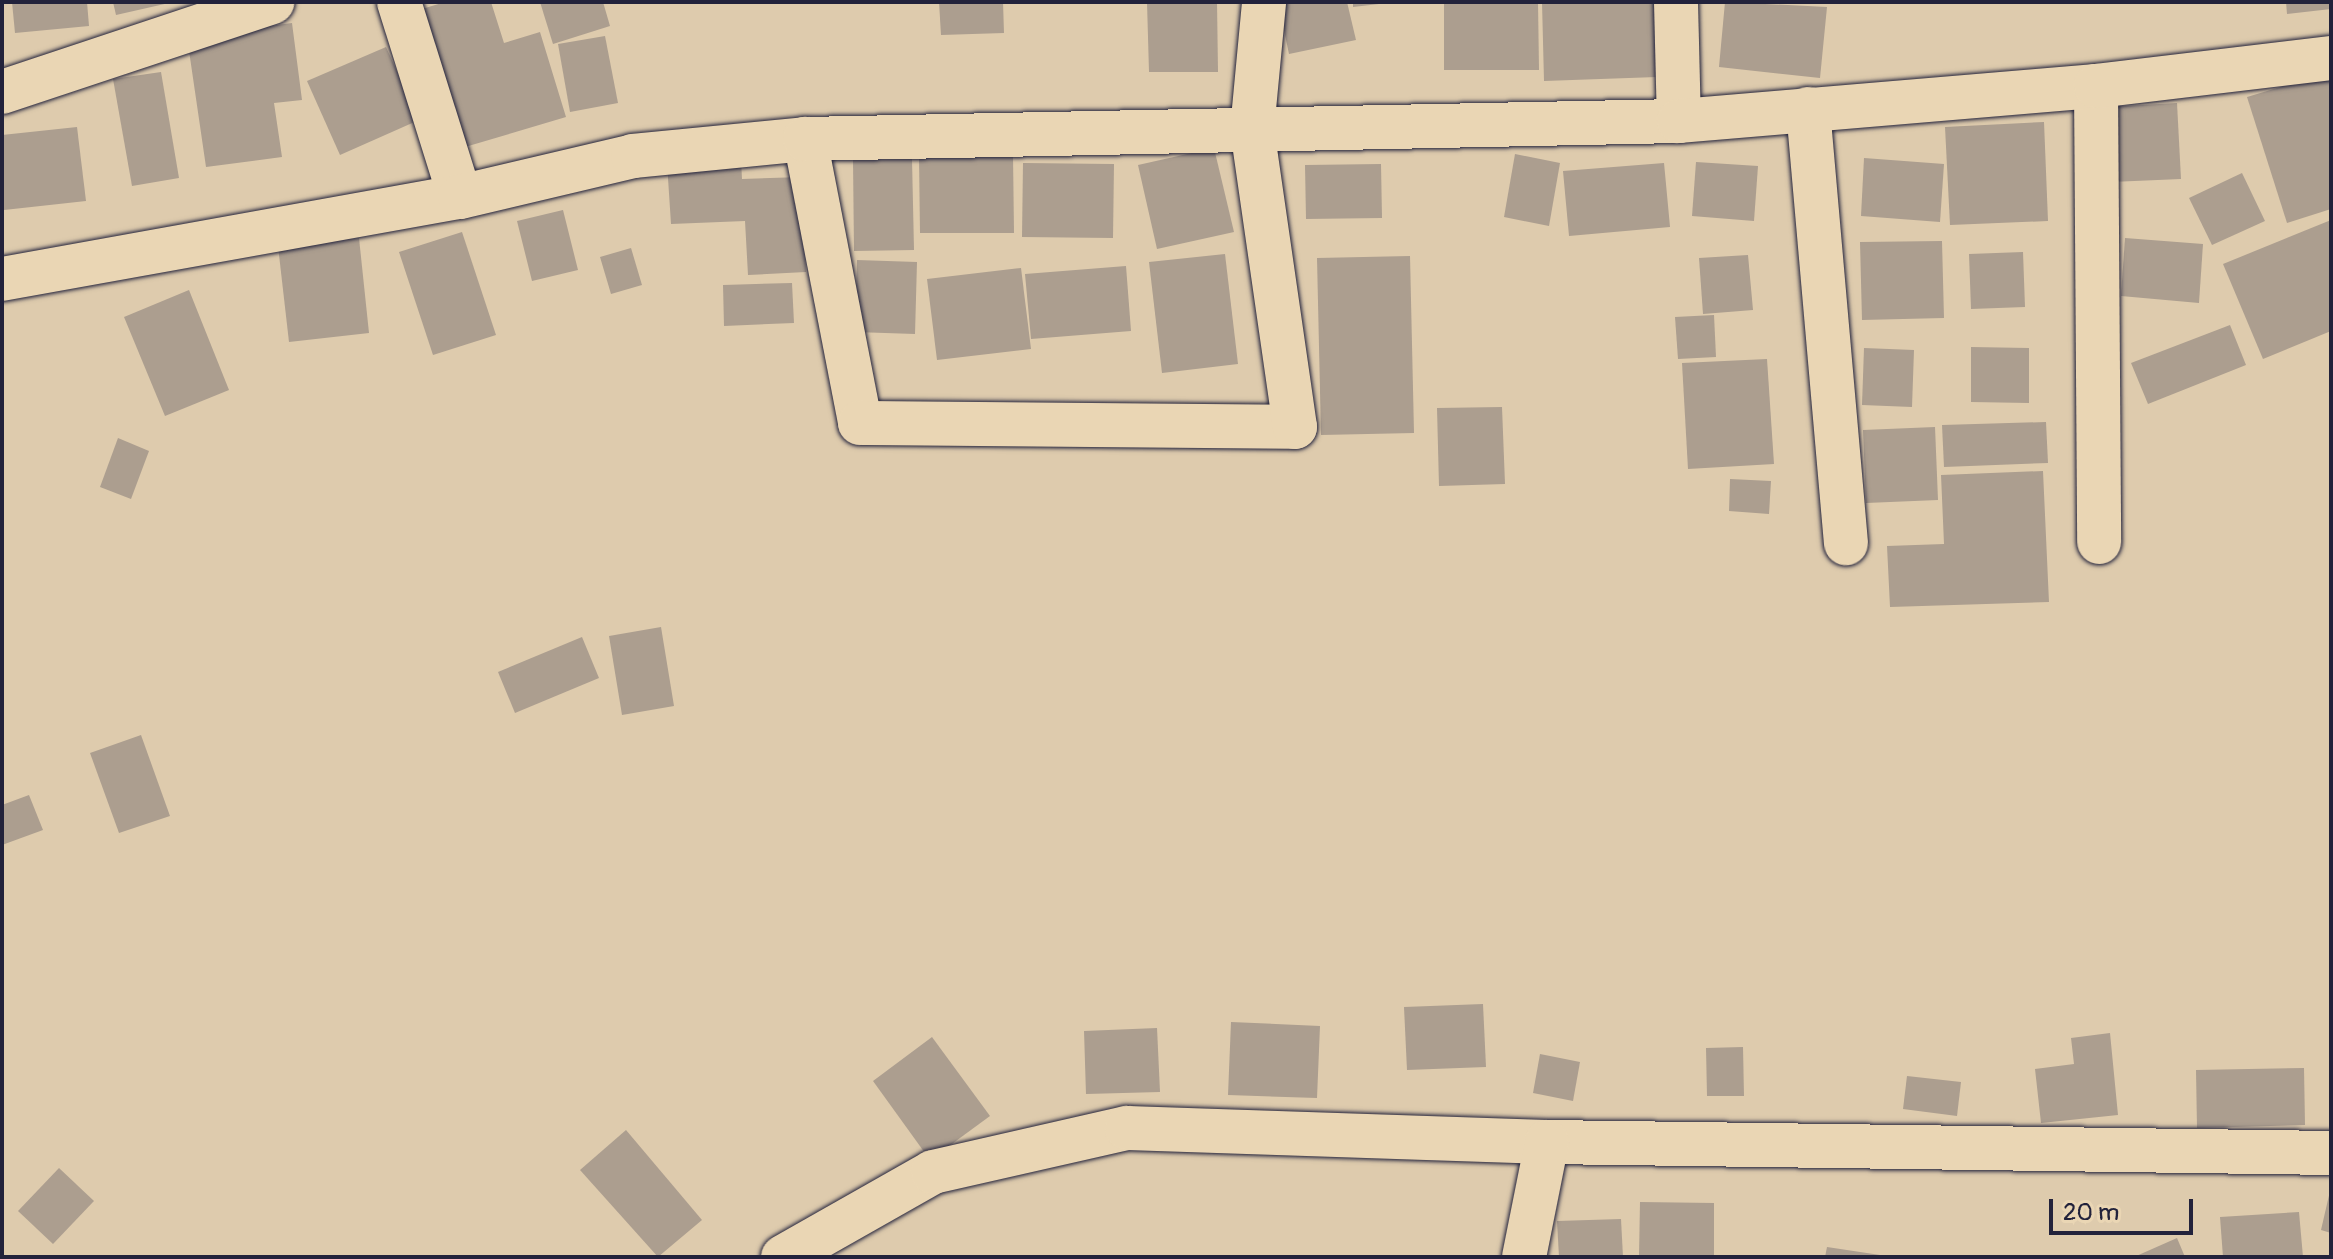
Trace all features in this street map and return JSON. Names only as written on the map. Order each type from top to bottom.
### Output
[{"type":"street","points":[[2,92],[272,2]]},
{"type":"street","points":[[399,2],[460,197]]},
{"type":"street","points":[[805,139],[860,423],[1295,427],[1252,130],[1264,2]]},
{"type":"street","points":[[1676,2],[1679,121]]},
{"type":"street","points":[[2,279],[460,197],[633,156],[805,139],[1679,121],[2096,86],[2331,58]]},
{"type":"street","points":[[2096,86],[2099,542]]},
{"type":"street","points":[[1808,109],[1846,543]]},
{"type":"street","points":[[783,1257],[933,1172],[1127,1128],[1547,1142],[2331,1153]]},
{"type":"street","points":[[1524,1257],[1547,1142]]},
{"type":"building","points":[[12,2],[87,2],[89,26],[15,33]]},
{"type":"building","points":[[113,2],[169,2],[169,3],[116,15]]},
{"type":"building","points":[[445,2],[491,2],[504,43],[540,32],[566,117],[465,147],[422,9]]},
{"type":"building","points":[[540,2],[603,2],[610,26],[553,44]]},
{"type":"building","points":[[939,2],[1003,2],[1004,33],[941,35]]},
{"type":"building","points":[[1147,2],[1217,2],[1218,72],[1149,72]]},
{"type":"building","points":[[1278,2],[1347,2],[1356,40],[1289,54]]},
{"type":"building","points":[[1353,2],[1379,2],[1379,4],[1353,7]]},
{"type":"building","points":[[1444,2],[1538,2],[1539,70],[1444,70]]},
{"type":"building","points":[[1542,2],[1654,2],[1657,77],[1544,81]]},
{"type":"building","points":[[1725,2],[1827,7],[1820,78],[1719,67]]},
{"type":"building","points":[[2286,2],[2331,2],[2331,9],[2287,14]]},
{"type":"building","points":[[292,23],[302,100],[274,103],[282,157],[206,167],[187,37]]},
{"type":"building","points":[[605,36],[618,103],[570,112],[558,44]]},
{"type":"building","points":[[386,47],[419,120],[340,155],[307,81]]},
{"type":"building","points":[[161,72],[179,178],[132,186],[113,79]]},
{"type":"building","points":[[2331,72],[2331,209],[2287,223],[2247,97]]},
{"type":"building","points":[[2177,103],[2181,179],[2111,182],[2107,107]]},
{"type":"building","points":[[2044,122],[2048,221],[1950,225],[1945,127]]},
{"type":"building","points":[[77,127],[86,201],[4,210],[2,135]]},
{"type":"building","points":[[1214,148],[1234,232],[1157,249],[1138,165]]},
{"type":"building","points":[[1515,154],[1560,163],[1549,226],[1504,217]]},
{"type":"building","points":[[1013,155],[1014,233],[920,233],[919,156]]},
{"type":"building","points":[[1864,158],[1944,164],[1940,222],[1861,216]]},
{"type":"building","points":[[912,159],[914,250],[854,251],[853,160]]},
{"type":"building","points":[[741,160],[742,179],[802,177],[806,272],[748,275],[745,221],[671,224],[667,163]]},
{"type":"building","points":[[1696,162],[1758,166],[1754,221],[1692,216]]},
{"type":"building","points":[[1023,163],[1114,164],[1113,238],[1022,237]]},
{"type":"building","points":[[1664,163],[1670,227],[1569,236],[1563,171]]},
{"type":"building","points":[[1381,164],[1382,218],[1306,219],[1305,165]]},
{"type":"building","points":[[2242,173],[2265,221],[2212,245],[2189,198]]},
{"type":"building","points":[[563,210],[578,270],[532,281],[517,221]]},
{"type":"building","points":[[2331,220],[2331,331],[2263,359],[2223,264]]},
{"type":"building","points":[[462,232],[496,335],[433,355],[399,252]]},
{"type":"building","points":[[359,238],[369,333],[289,342],[278,246]]},
{"type":"building","points":[[2125,238],[2203,244],[2199,303],[2121,296]]},
{"type":"building","points":[[1942,241],[1944,318],[1862,320],[1860,242]]},
{"type":"building","points":[[631,248],[642,285],[611,294],[600,257]]},
{"type":"building","points":[[2023,252],[2025,307],[1971,309],[1969,254]]},
{"type":"building","points":[[1225,254],[1238,364],[1162,373],[1149,262]]},
{"type":"building","points":[[1748,255],[1753,310],[1703,314],[1699,258]]},
{"type":"building","points":[[1410,256],[1414,433],[1321,435],[1317,258]]},
{"type":"building","points":[[857,260],[917,262],[915,334],[855,332]]},
{"type":"building","points":[[1126,266],[1131,331],[1031,339],[1025,274]]},
{"type":"building","points":[[1021,268],[1031,349],[937,360],[927,279]]},
{"type":"building","points":[[792,283],[794,323],[724,326],[723,285]]},
{"type":"building","points":[[189,290],[229,390],[165,416],[124,317]]},
{"type":"building","points":[[1714,315],[1716,357],[1678,359],[1675,317]]},
{"type":"building","points":[[2230,325],[2246,365],[2148,404],[2131,363]]},
{"type":"building","points":[[1971,347],[2029,348],[2029,403],[1971,402]]},
{"type":"building","points":[[1864,348],[1914,350],[1912,407],[1862,405]]},
{"type":"building","points":[[1767,359],[1774,464],[1688,469],[1682,363]]},
{"type":"building","points":[[1502,407],[1505,484],[1439,486],[1437,408]]},
{"type":"building","points":[[2046,422],[2048,463],[1944,467],[1942,425]]},
{"type":"building","points":[[1935,427],[1938,500],[1866,503],[1863,430]]},
{"type":"building","points":[[118,438],[149,451],[131,499],[100,487]]},
{"type":"building","points":[[2043,471],[2049,602],[1890,607],[1887,546],[1944,544],[1941,475]]},
{"type":"building","points":[[1730,479],[1771,481],[1769,514],[1729,511]]},
{"type":"building","points":[[661,627],[674,706],[622,715],[609,636]]},
{"type":"building","points":[[582,637],[599,678],[515,713],[498,672]]},
{"type":"building","points":[[141,735],[170,816],[119,833],[90,753]]},
{"type":"building","points":[[29,795],[43,830],[2,845],[2,805]]},
{"type":"building","points":[[1483,1004],[1486,1067],[1407,1070],[1404,1007]]},
{"type":"building","points":[[1231,1022],[1320,1026],[1317,1098],[1228,1095]]},
{"type":"building","points":[[1157,1028],[1160,1092],[1086,1094],[1084,1031]]},
{"type":"building","points":[[2110,1033],[2118,1115],[2041,1123],[2035,1069],[2074,1064],[2071,1038]]},
{"type":"building","points":[[932,1037],[990,1116],[930,1160],[873,1081]]},
{"type":"building","points":[[1743,1047],[1744,1096],[1707,1096],[1706,1048]]},
{"type":"building","points":[[1540,1054],[1580,1062],[1573,1101],[1533,1093]]},
{"type":"building","points":[[2304,1068],[2305,1125],[2197,1128],[2196,1070]]},
{"type":"building","points":[[1907,1076],[1961,1082],[1957,1116],[1903,1109]]},
{"type":"building","points":[[626,1130],[702,1220],[658,1257],[580,1170]]},
{"type":"building","points":[[59,1168],[94,1201],[53,1244],[18,1211]]},
{"type":"building","points":[[2331,1191],[2331,1233],[2321,1230]]},
{"type":"building","points":[[1640,1202],[1714,1203],[1714,1257],[1639,1257]]},
{"type":"building","points":[[2299,1212],[2303,1257],[2223,1257],[2220,1217]]},
{"type":"building","points":[[1621,1219],[1623,1257],[1559,1257],[1557,1221]]},
{"type":"building","points":[[2177,1238],[2185,1257],[2134,1257]]},
{"type":"building","points":[[1827,1247],[1880,1255],[1880,1257],[1825,1257]]}]
